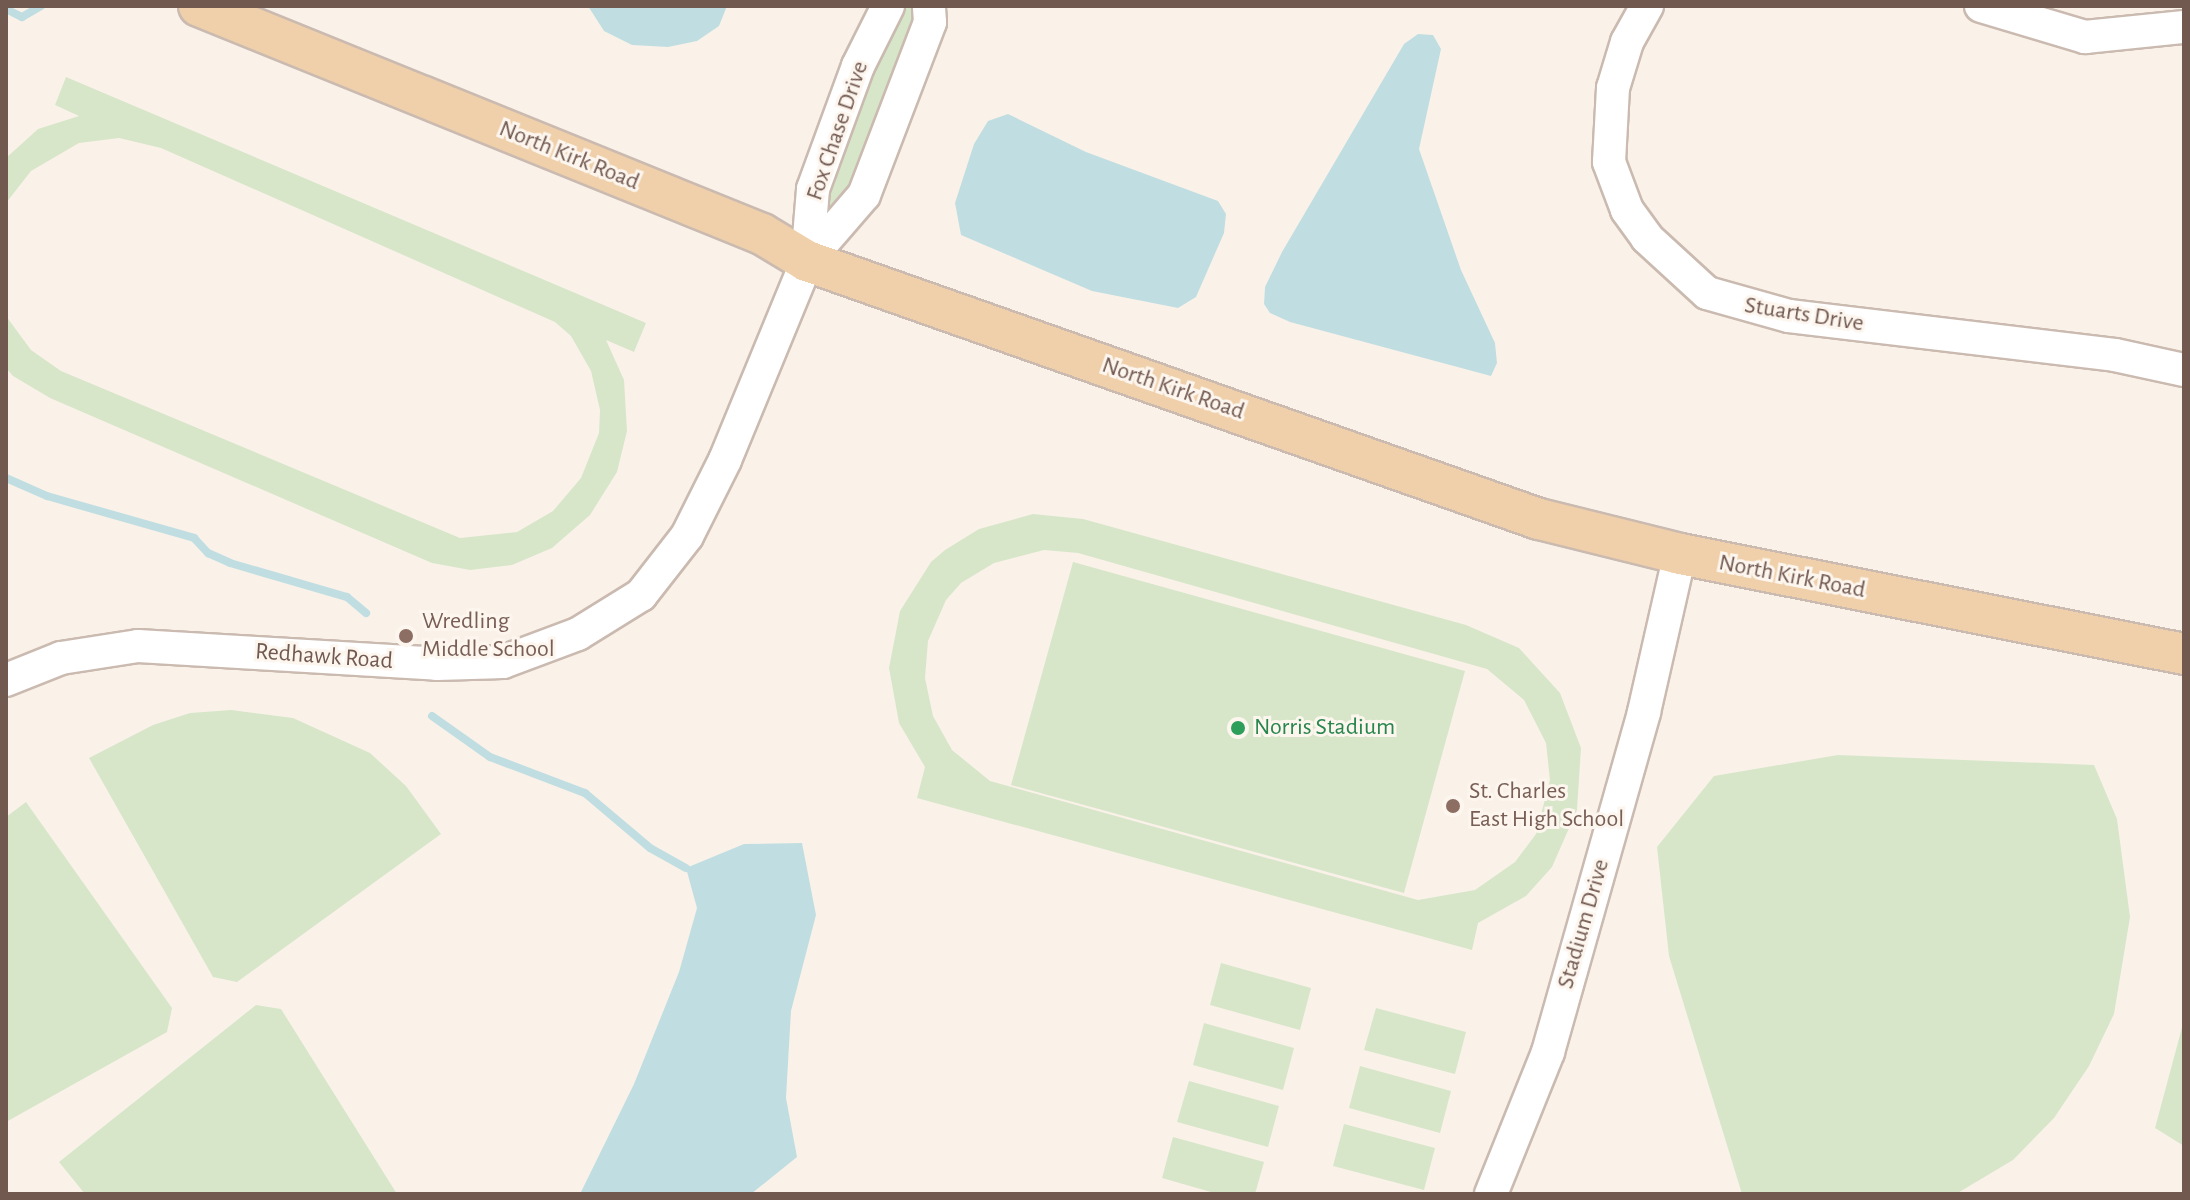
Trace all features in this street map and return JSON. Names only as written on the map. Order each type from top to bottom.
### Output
[{"type":"main road","name":"North Kirk Road","points":[[199,6],[762,234],[807,261],[1539,519],[1680,554],[2184,654]]},
{"type":"street","name":"Fox Chase Drive","points":[[807,261],[813,189],[858,66],[888,6]]},
{"type":"street","name":"Fox Chase Drive","points":[[807,261],[864,195],[930,22],[929,6]]},
{"type":"street","name":"Stuarts Drive","points":[[1647,6],[1627,42],[1613,88],[1609,162],[1627,210],[1647,238],[1707,293],[1789,316],[2115,355],[2184,370]]},
{"type":"street","points":[[1981,6],[2085,37],[2184,27]]},
{"type":"street","name":"Redhawk Road","points":[[6,680],[61,658],[138,646],[437,664],[503,662],[578,634],[641,595],[687,536],[725,460],[807,261]]},
{"type":"street","name":"Stadium Drive","points":[[1491,1194],[1548,1052],[1644,712],[1680,554]]},
{"type":"green space","points":[[899,6],[913,6],[916,15],[846,199],[840,208],[830,208],[822,201]]},
{"type":"green space","points":[[66,77],[646,323],[634,352],[606,340],[624,380],[627,431],[617,472],[590,515],[552,548],[512,565],[470,570],[432,563],[50,398],[13,376],[6,368],[6,316],[31,350],[61,371],[460,538],[517,532],[553,511],[581,478],[599,433],[600,410],[591,371],[571,336],[555,322],[161,148],[119,138],[79,143],[31,171],[6,203],[6,158],[38,129],[79,116],[55,105]]},
{"type":"green space","points":[[1033,514],[1083,519],[1466,625],[1519,648],[1560,693],[1581,748],[1577,810],[1552,867],[1526,896],[1478,923],[1472,950],[917,798],[925,767],[899,723],[889,668],[900,611],[931,562],[979,529]],"holes":[[[1044,550],[1078,553],[1487,669],[1524,700],[1546,743],[1550,780],[1536,834],[1515,862],[1475,890],[1418,900],[990,781],[952,750],[933,716],[925,678],[928,641],[946,600],[961,583],[994,563]]]},
{"type":"green space","name":"Norris Stadium","points":[[1073,562],[1465,671],[1404,893],[1011,785]]},
{"type":"green space","points":[[231,710],[293,718],[370,753],[406,786],[441,834],[237,982],[213,977],[89,758],[153,725],[190,713]]},
{"type":"green space","points":[[1838,755],[2094,765],[2117,819],[2130,917],[2114,1014],[2089,1066],[2054,1118],[2013,1160],[1956,1194],[1742,1194],[1669,956],[1657,847],[1714,776]]},
{"type":"green space","points":[[26,802],[172,1008],[167,1032],[6,1122],[6,817]]},
{"type":"green space","points":[[1221,963],[1311,988],[1300,1030],[1210,1005]]},
{"type":"green space","points":[[256,1005],[281,1009],[397,1194],[85,1194],[59,1162]]},
{"type":"green space","points":[[1376,1008],[1466,1032],[1455,1074],[1364,1050]]},
{"type":"green space","points":[[2184,1020],[2184,1146],[2155,1128]]},
{"type":"green space","points":[[1204,1023],[1294,1048],[1283,1090],[1193,1065]]},
{"type":"green space","points":[[1360,1066],[1451,1091],[1440,1133],[1349,1108]]},
{"type":"green space","points":[[1189,1081],[1279,1106],[1268,1147],[1177,1122]]},
{"type":"green space","points":[[1344,1124],[1435,1148],[1424,1190],[1333,1166]]},
{"type":"green space","points":[[1173,1137],[1264,1162],[1255,1194],[1218,1194],[1162,1178]]},
{"type":"water","points":[[588,6],[727,6],[719,26],[697,41],[668,47],[632,45],[604,31]]},
{"type":"water","points":[[1418,34],[1433,35],[1441,49],[1419,149],[1461,270],[1495,343],[1497,363],[1491,376],[1290,322],[1270,313],[1264,304],[1265,287],[1282,252],[1404,44]]},
{"type":"water","points":[[1008,114],[1086,152],[1218,201],[1226,214],[1224,233],[1196,297],[1178,308],[1092,291],[961,235],[955,203],[974,144],[988,121]]},
{"type":"water","points":[[802,843],[816,915],[791,1011],[786,1098],[797,1157],[751,1194],[580,1194],[634,1084],[679,972],[697,908],[686,868],[744,844]]},
{"type":"waterway","points":[[6,9],[22,17],[41,6]]},
{"type":"waterway","points":[[6,478],[47,496],[194,538],[208,553],[230,563],[347,597],[366,613]]},
{"type":"waterway","points":[[432,716],[490,757],[585,793],[650,848],[686,868]]},
{"type":"place","name":"Wredling Middle School","points":[[406,636]]},
{"type":"place","name":"Norris Stadium","points":[[1238,728]]},
{"type":"place","name":"St. Charles East High School","points":[[1453,806]]}]
